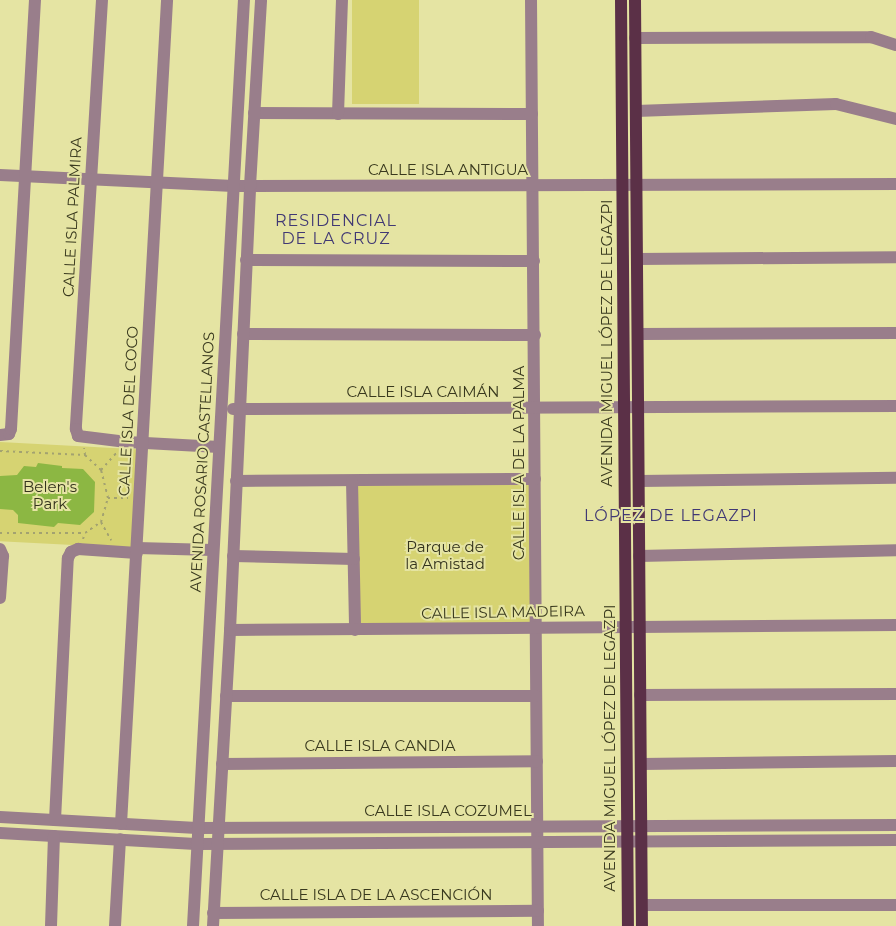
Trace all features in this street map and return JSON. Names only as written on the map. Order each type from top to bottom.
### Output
[{"type":"main road","name":"AVENIDA MIGUEL LÓPEZ DE LEGAZPI","points":[[621,0],[628,926]]},
{"type":"main road","name":"AVENIDA MIGUEL LÓPEZ DE LEGAZPI","points":[[635,0],[642,926]]},
{"type":"street","points":[[4,435],[24,176],[35,0]]},
{"type":"street","name":"CALLE ISLA PALMIRA","points":[[80,437],[76,429],[102,0]]},
{"type":"street","name":"CALLE ISLA DEL COCO","points":[[121,824],[167,0]]},
{"type":"street","name":"AVENIDA ROSARIO CASTELLANOS","points":[[193,926],[196,844],[244,0]]},
{"type":"street","points":[[213,926],[230,630],[246,260],[261,0]]},
{"type":"street","points":[[338,114],[342,0]]},
{"type":"street","name":"CALLE ISLA DE LA PALMA","points":[[531,0],[538,926]]},
{"type":"street","points":[[635,38],[871,37],[896,44]]},
{"type":"street","points":[[636,111],[836,104],[896,119]]},
{"type":"street","points":[[254,112],[532,114]]},
{"type":"street","name":"CALLE ISLA ANTIGUA","points":[[0,175],[157,184],[234,186],[896,184]]},
{"type":"street","points":[[637,259],[896,256],[896,265]]},
{"type":"street","points":[[246,260],[534,261]]},
{"type":"street","points":[[638,334],[896,333]]},
{"type":"street","points":[[243,334],[534,335]]},
{"type":"street","name":"CALLE ISLA CAIMÁN","points":[[221,409],[896,406]]},
{"type":"street","points":[[80,437],[127,442],[219,447]]},
{"type":"street","points":[[639,481],[896,478]]},
{"type":"street","points":[[236,481],[536,479]]},
{"type":"street","points":[[352,481],[355,630]]},
{"type":"street","points":[[0,549],[3,556],[0,598]]},
{"type":"street","points":[[55,820],[68,558],[75,551],[213,550]]},
{"type":"street","points":[[639,556],[896,550]]},
{"type":"street","points":[[233,556],[354,559]]},
{"type":"street","name":"CALLE ISLA MADEIRA","points":[[230,630],[896,625]]},
{"type":"street","points":[[640,695],[896,694]]},
{"type":"street","points":[[226,696],[536,696]]},
{"type":"street","name":"CALLE ISLA CANDIA","points":[[222,764],[537,761]]},
{"type":"street","points":[[641,764],[896,761]]},
{"type":"street","name":"CALLE ISLA COZUMEL","points":[[0,817],[198,828],[896,825]]},
{"type":"street","points":[[0,833],[196,844],[896,840]]},
{"type":"street","points":[[50,926],[54,836]]},
{"type":"street","points":[[116,926],[120,840]]},
{"type":"street","points":[[642,906],[896,905]]},
{"type":"street","name":"CALLE ISLA DE LA ASCENCIÓN","points":[[213,913],[538,910]]},
{"type":"path","points":[[75,551],[85,533],[101,522],[108,498],[101,470],[85,455],[80,437]]},
{"type":"path","points":[[101,470],[127,442]]},
{"type":"path","points":[[0,451],[85,455]]},
{"type":"path","points":[[108,498],[140,499]]},
{"type":"path","points":[[101,522],[117,552]]},
{"type":"path","points":[[0,532],[85,533]]},
{"type":"green space","points":[[352,0],[419,0],[419,104],[352,104]]},
{"type":"green space","name":"Belen's Park","points":[[0,442],[137,449],[132,548],[0,541]]},
{"type":"green space","name":"Parque de la Amistad","points":[[355,482],[532,482],[532,625],[355,625]]},
{"type":"building","points":[[38,463],[62,466],[62,468],[83,469],[95,482],[94,512],[80,525],[58,523],[54,527],[18,523],[18,515],[13,510],[0,509],[0,476],[17,475],[24,466],[36,467]]},
{"type":"district","name":"RESIDENCIAL DE LA CRUZ","points":[[336,230]]},
{"type":"district","name":"LÓPEZ DE LEGAZPI","points":[[671,516]]}]
